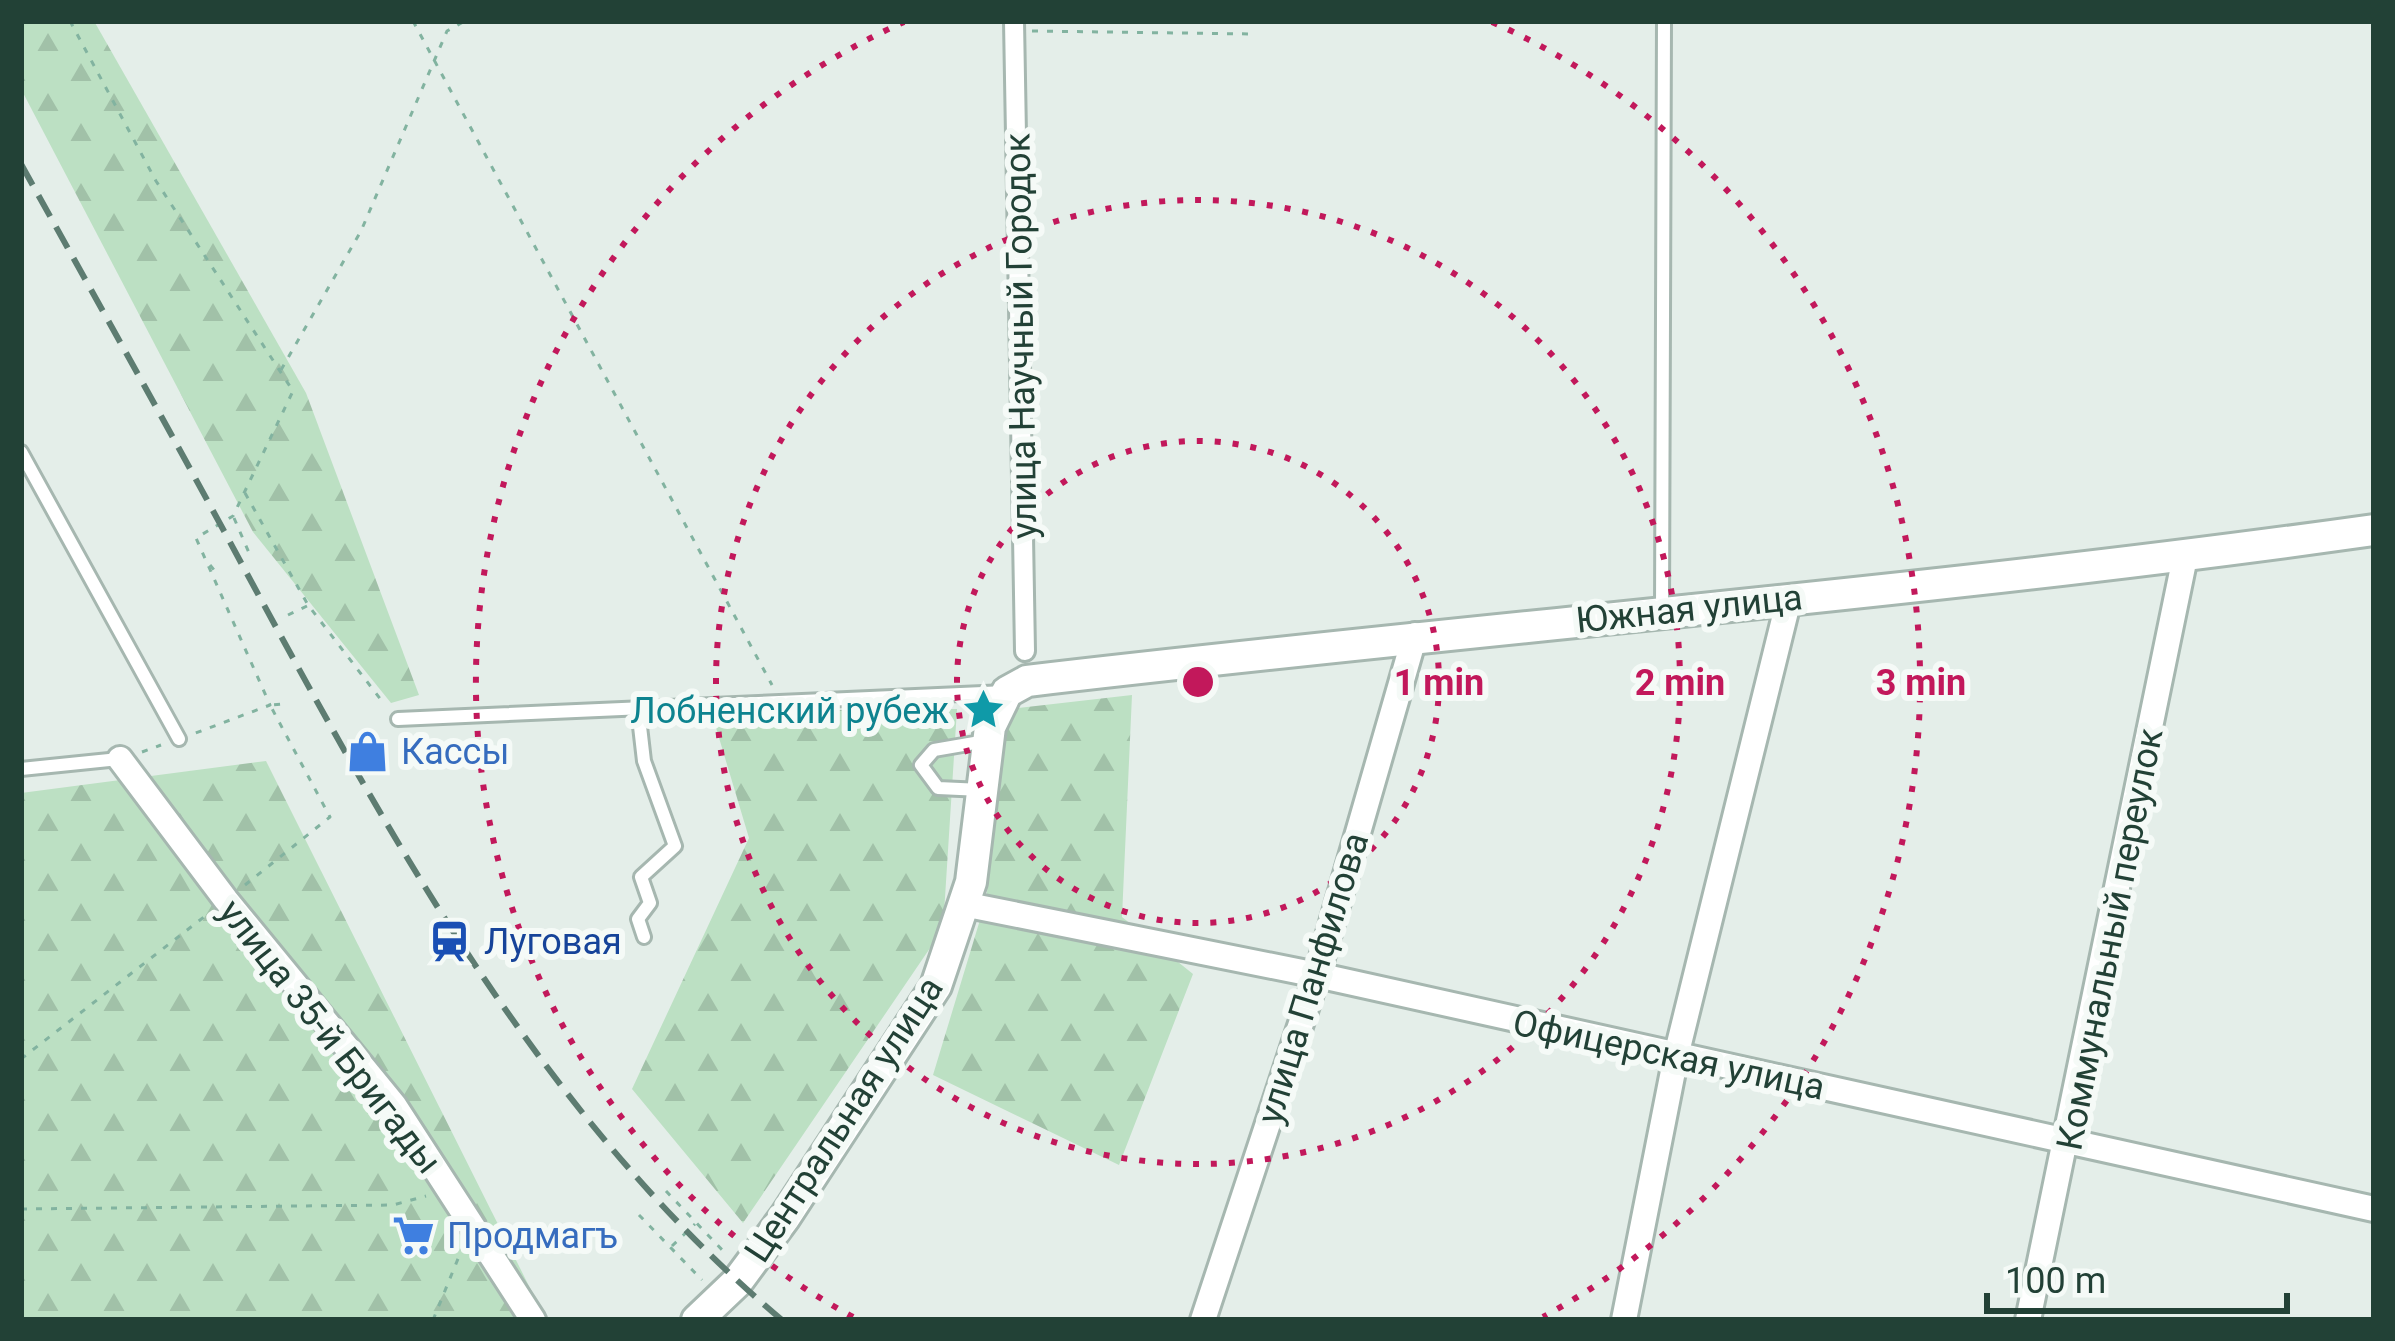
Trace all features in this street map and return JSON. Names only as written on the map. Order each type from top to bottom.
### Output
[{"type":"street","name":"улица Научный Городок","points":[[1014,26],[1025,651]]},
{"type":"street","name":"Южная улица","points":[[1007,692],[1027,681],[1415,635],[2186,556],[2374,530]]},
{"type":"street","name":"Коммунальный переулок","points":[[2029,1320],[2186,556]]},
{"type":"street","points":[[1624,1320],[1676,1056],[1790,599]]},
{"type":"street","name":"улица Панфилова","points":[[1203,1320],[1317,976],[1415,635]]},
{"type":"street","name":"Центральная улица","points":[[697,1320],[744,1272],[936,986],[963,904],[989,740],[1007,692]]},
{"type":"street","name":"улица 35-й Бригады","points":[[120,759],[226,900],[394,1106],[532,1320]]},
{"type":"street","name":"Офицерская улица","points":[[963,904],[1317,976],[2374,1209]]},
{"type":"lane","points":[[1662,611],[1664,21]]},
{"type":"lane","points":[[21,452],[179,739]]},
{"type":"lane","points":[[398,719],[1007,692]]},
{"type":"lane","points":[[638,709],[644,761],[675,846],[640,877],[650,903],[638,919],[644,938]]},
{"type":"lane","points":[[983,790],[938,788],[921,765],[934,750],[989,740]]},
{"type":"lane","points":[[21,769],[120,759]]},
{"type":"path","points":[[21,1059],[330,818],[270,705],[196,538],[233,516],[293,392],[156,181],[70,21]]},
{"type":"path","points":[[413,21],[782,703]]},
{"type":"path","points":[[281,370],[361,231],[447,31],[465,21]]},
{"type":"path","points":[[1014,26],[1252,34]]},
{"type":"path","points":[[244,493],[308,605],[351,667],[398,719]]},
{"type":"path","points":[[233,516],[250,555]]},
{"type":"path","points":[[209,564],[218,575]]},
{"type":"path","points":[[289,615],[308,605]]},
{"type":"path","points":[[120,759],[282,704]]},
{"type":"path","points":[[21,1209],[393,1205],[448,1189]]},
{"type":"path","points":[[666,1191],[744,1272]]},
{"type":"path","points":[[639,1215],[721,1298]]},
{"type":"path","points":[[670,1247],[696,1222]]},
{"type":"path","points":[[433,1320],[472,1226]]},
{"type":"green space","points":[[21,21],[94,21],[306,393],[419,695],[391,703],[253,532],[21,89]]},
{"type":"green space","points":[[1132,695],[1122,917],[1193,974],[1119,1165],[933,1075],[986,900],[1009,709]]},
{"type":"green space","points":[[957,709],[943,929],[743,1223],[632,1089],[749,838],[711,711]]},
{"type":"green space","points":[[266,761],[546,1320],[21,1320],[21,793]]},
{"type":"railway","points":[[21,164],[357,773],[479,971],[618,1156],[696,1241],[782,1320]]},
{"type":"place","name":"Лобненский рубеж","points":[[983,710]]},
{"type":"place","name":"Кассы","points":[[367,751]]},
{"type":"place","name":"Луговая","points":[[450,941]]},
{"type":"place","name":"Продмагъ","points":[[413,1235]]}]
